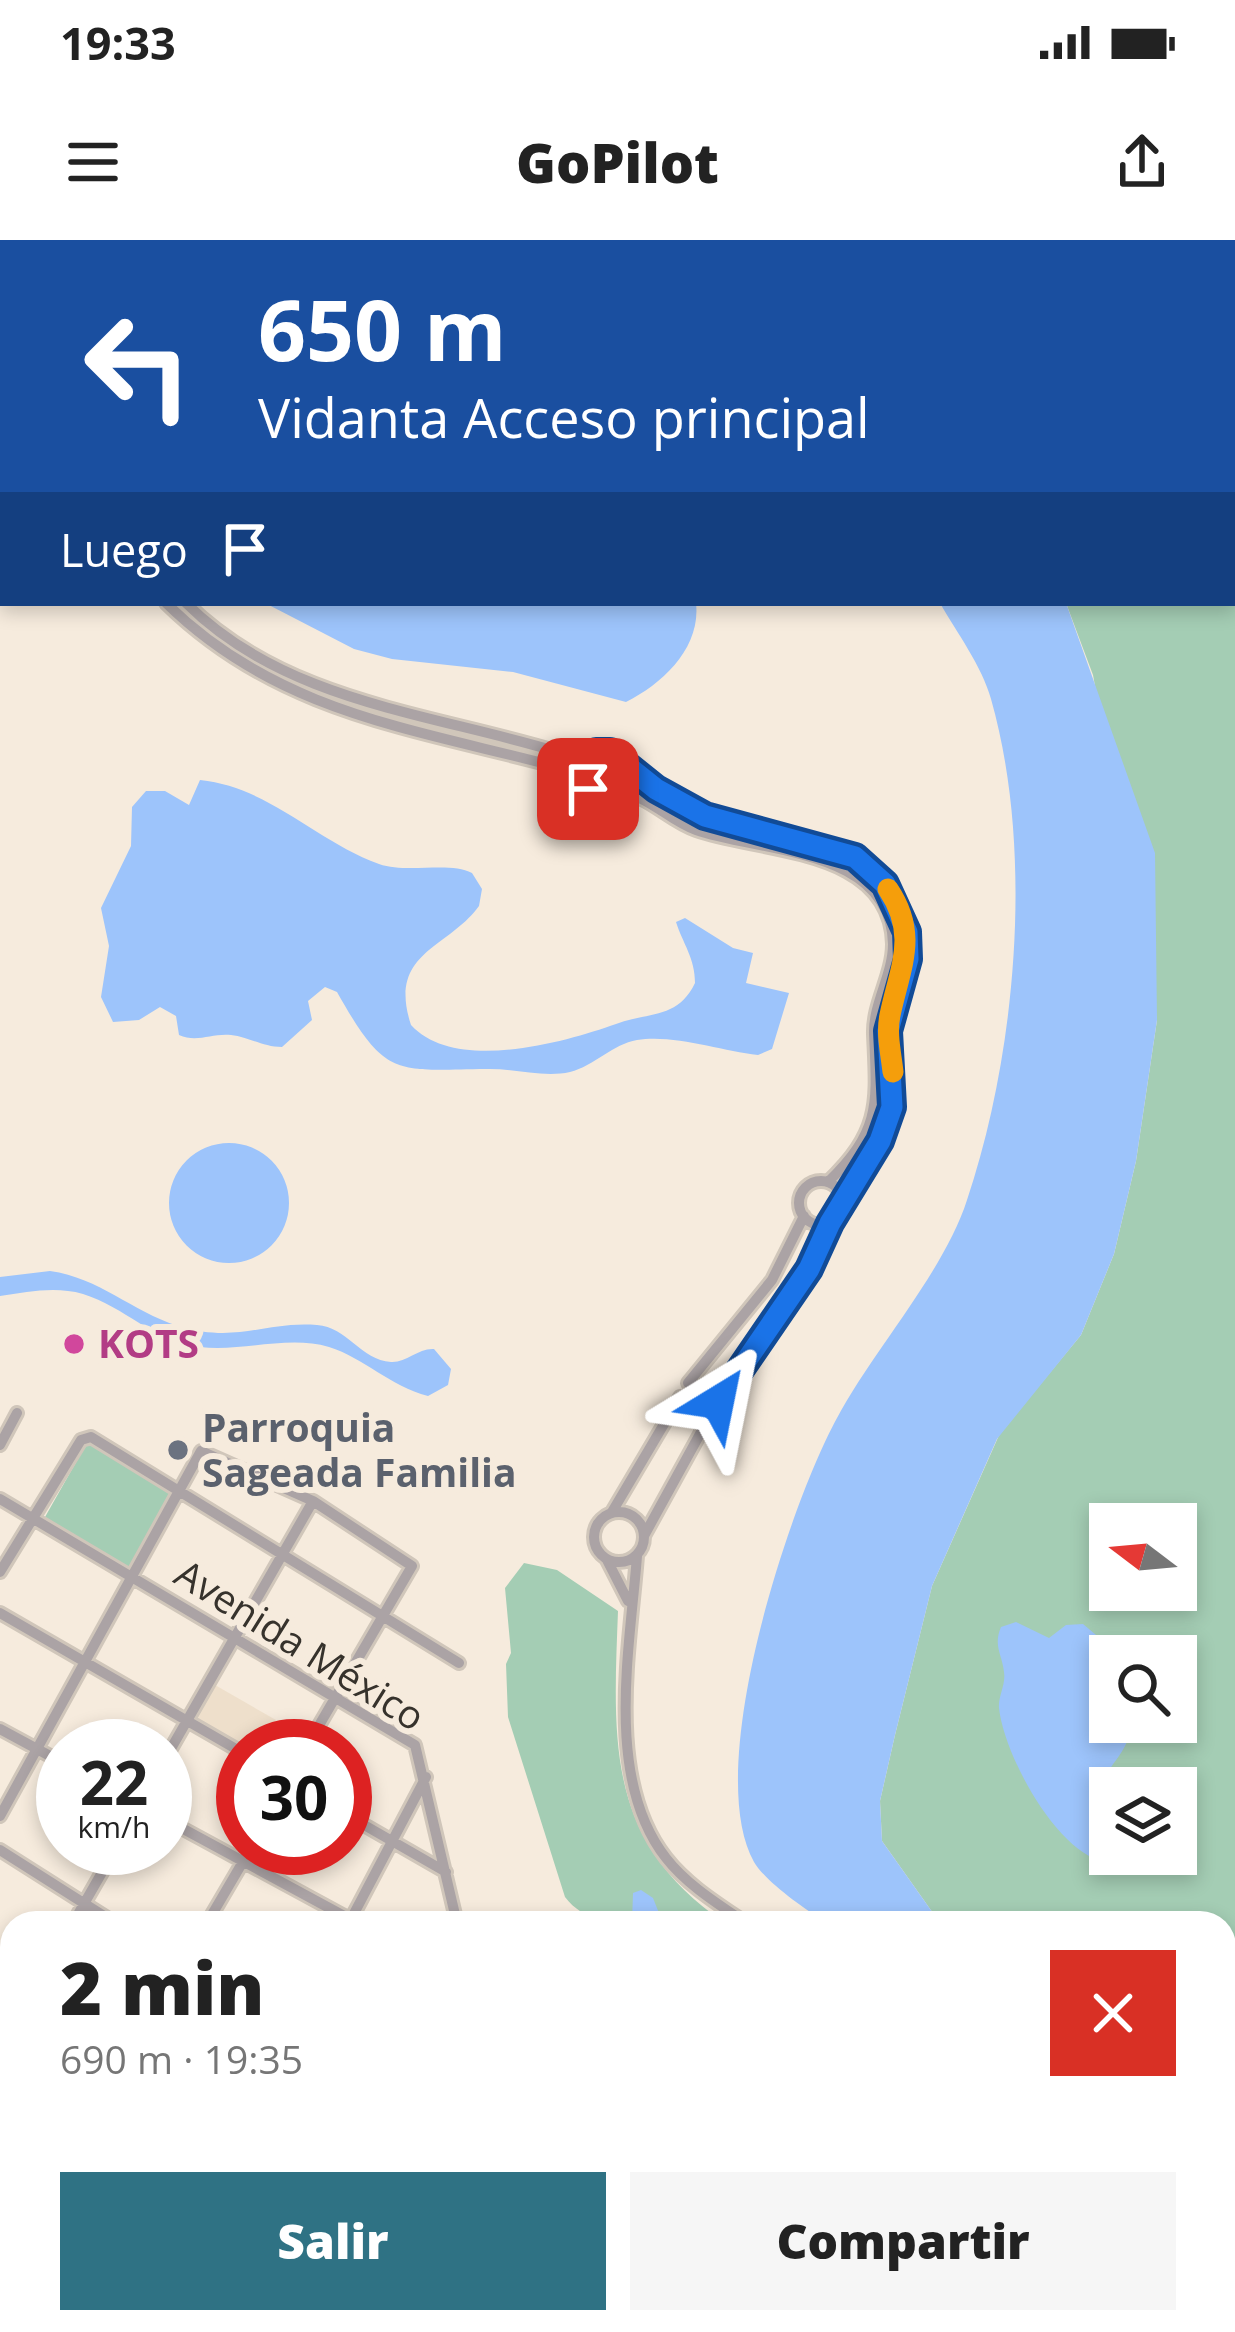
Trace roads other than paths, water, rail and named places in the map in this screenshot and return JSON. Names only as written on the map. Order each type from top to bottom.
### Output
[{"type":"street","points":[[169,606],[214,647],[286,691],[554,766],[594,793],[641,798],[692,829],[836,865],[865,885],[884,911],[892,944],[874,1021],[879,1095],[868,1134],[828,1182]]},
{"type":"street","points":[[189,606],[209,626],[260,659],[321,689],[558,752],[610,752],[625,768],[705,816],[855,857],[877,873],[898,904],[908,946],[888,1031],[892,1107],[867,1170],[830,1223],[801,1282],[718,1402]]},
{"type":"street","points":[[582,781],[581,768],[589,755]]},
{"type":"street","points":[[614,792],[623,782],[625,768]]},
{"type":"street","points":[[828,1182],[814,1182],[803,1190],[799,1203],[804,1216],[816,1224],[830,1223]]},
{"type":"street","points":[[828,1182],[843,1202]]},
{"type":"street","points":[[688,1383],[772,1280],[804,1216]]},
{"type":"street","points":[[629,1604],[596,1547],[595,1531],[627,1495],[680,1396]]},
{"type":"street","points":[[0,1445],[17,1413]]},
{"type":"street","points":[[711,1414],[637,1556],[629,1604],[625,1690],[643,1816],[668,1862],[731,1911]]},
{"type":"street","points":[[0,1572],[86,1437],[284,1551],[459,1664]]},
{"type":"street","points":[[53,1719],[201,1451],[313,1501],[412,1566],[322,1719]]},
{"type":"street","name":"Avenida México","points":[[0,1499],[415,1745],[454,1911]]},
{"type":"street","points":[[187,1719],[313,1501]]},
{"type":"street","points":[[611,1513],[633,1516],[645,1534]]},
{"type":"street","points":[[607,1560],[622,1563],[637,1556]]},
{"type":"street","points":[[0,1613],[184,1719]]},
{"type":"street","points":[[0,1729],[36,1748]]},
{"type":"street","points":[[0,1816],[36,1751]]},
{"type":"street","points":[[359,1911],[426,1777]]},
{"type":"street","points":[[372,1830],[446,1872]]},
{"type":"street","points":[[0,1850],[95,1911]]},
{"type":"street","points":[[80,1911],[101,1875]]},
{"type":"street","points":[[215,1911],[236,1875]]},
{"type":"street","points":[[267,1875],[333,1911]]},
{"type":"water","points":[[271,606],[696,606],[693,634],[677,662],[654,685],[626,702],[513,672],[392,659],[354,649]]},
{"type":"water","points":[[942,606],[1067,606],[1155,853],[1157,1020],[1136,1161],[1114,1254],[1081,1335],[997,1439],[932,1586],[880,1801],[882,1841],[932,1911],[809,1911],[754,1862],[741,1820],[738,1766],[745,1704],[758,1638],[796,1511],[837,1418],[926,1282],[956,1227],[998,1080],[1014,950],[1012,820],[991,699]]},
{"type":"water","points":[[200,780],[248,793],[379,864],[472,873],[482,889],[479,906],[424,954],[407,982],[411,1025],[430,1040],[454,1048],[510,1050],[671,1009],[695,983],[676,922],[685,918],[733,948],[753,953],[746,983],[789,993],[772,1049],[758,1055],[651,1039],[628,1042],[560,1074],[412,1068],[382,1055],[337,992],[325,987],[308,1001],[312,1020],[282,1047],[231,1035],[179,1035],[176,1016],[160,1007],[139,1020],[113,1022],[101,997],[109,946],[101,908],[131,846],[132,807],[146,791],[165,791],[189,805]]},
{"type":"water","points":[[229,1143],[252,1147],[272,1160],[285,1180],[289,1203],[285,1226],[272,1246],[252,1259],[229,1263],[206,1259],[186,1246],[173,1226],[169,1203],[173,1180],[186,1160],[206,1147]]},
{"type":"water","points":[[50,1271],[84,1280],[161,1320],[199,1331],[234,1333],[317,1325],[391,1362],[434,1349],[451,1369],[448,1385],[428,1396],[342,1352],[313,1344],[216,1348],[183,1344],[73,1292],[42,1290],[0,1296],[0,1277]]},
{"type":"water","points":[[1016,1622],[1049,1638],[1066,1625],[1083,1624],[1096,1635],[1089,1635],[1089,1743],[1126,1743],[1111,1767],[1089,1767],[1089,1855],[1052,1822],[1011,1751],[999,1708],[1004,1677],[998,1640],[1001,1627]]},
{"type":"water","points":[[641,1890],[653,1898],[658,1911],[632,1911],[633,1893]]},
{"type":"place","name":"KOTS","points":[[74,1344]]},
{"type":"place","name":"Parroquia Sageada Familia","points":[[178,1450]]}]
